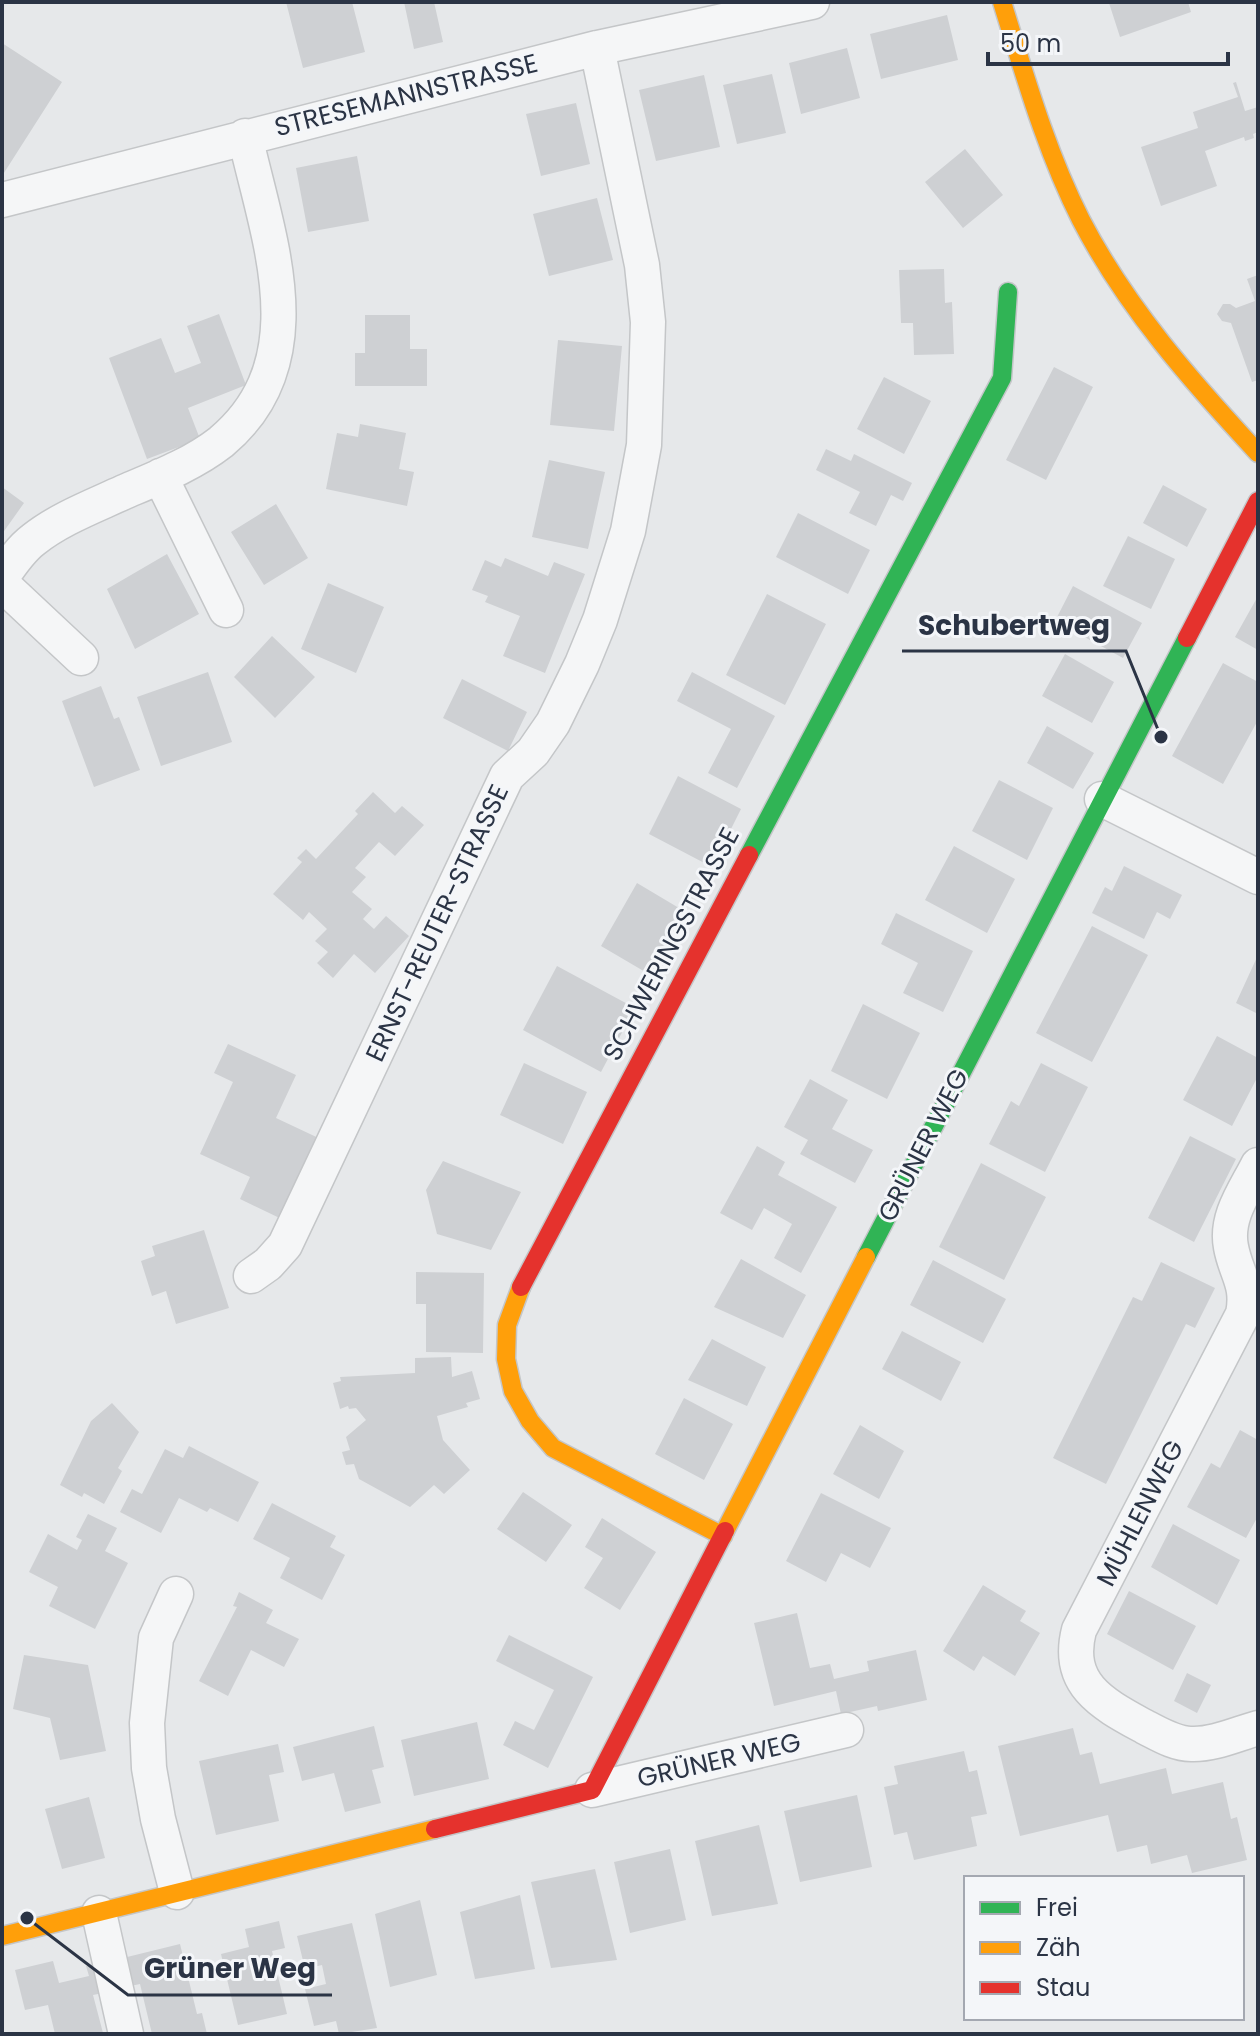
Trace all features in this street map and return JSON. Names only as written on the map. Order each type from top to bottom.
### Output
[{"type":"street","name":"STRESEMANNSTRASSE","points":[[2,200],[597,48],[812,2]]},
{"type":"street","points":[[1002,2],[1059,170],[1095,245],[1146,323],[1204,394],[1258,453]]},
{"type":"street","name":"ERNST-REUTER-STRASSE","points":[[251,1276],[268,1264],[285,1245],[507,776],[533,752],[553,723],[600,620],[628,531],[644,445],[648,322],[642,265],[597,48]]},
{"type":"street","points":[[2,577],[33,540],[96,505],[198,457],[219,443],[259,397],[272,370],[279,335],[280,306],[245,136]]},
{"type":"street","name":"SCHWERINGSTRASSE","points":[[723,1536],[553,1448],[530,1421],[513,1391],[506,1359],[507,1325],[530,1269],[1002,378],[1008,292]]},
{"type":"street","points":[[160,476],[226,610]]},
{"type":"street","name":"GRÜNER WEG","points":[[592,1790],[1258,501]]},
{"type":"street","points":[[2,584],[81,658]]},
{"type":"street","points":[[1102,799],[1258,877]]},
{"type":"street","name":"MÜHLENWEG","points":[[1258,1165],[1234,1211],[1229,1231],[1231,1249],[1244,1282],[1246,1297],[1243,1314],[1079,1630],[1074,1647],[1080,1676],[1095,1696],[1110,1708],[1168,1739],[1191,1744],[1258,1728]]},
{"type":"street","points":[[176,1594],[156,1638],[147,1723],[149,1768],[158,1819],[177,1892]]},
{"type":"street","name":"GRÜNER WEG","points":[[2,1936],[846,1730]]},
{"type":"street","points":[[99,1913],[126,2034]]},
{"type":"building","points":[[286,2],[352,2],[365,52],[303,68]]},
{"type":"building","points":[[404,2],[434,2],[443,42],[414,49]]},
{"type":"building","points":[[1188,2],[1191,12],[1120,37],[1109,3]]},
{"type":"building","points":[[947,15],[958,60],[881,79],[870,34]]},
{"type":"building","points":[[2,43],[62,82],[2,176]]},
{"type":"building","points":[[847,48],[860,98],[801,114],[789,63]]},
{"type":"building","points":[[772,74],[786,133],[737,144],[723,85]]},
{"type":"building","points":[[704,75],[720,147],[656,161],[639,90]]},
{"type":"building","points":[[1236,82],[1245,111],[1258,107],[1258,132],[1253,134],[1254,138],[1245,141],[1244,137],[1205,151],[1217,186],[1161,206],[1141,147],[1198,128],[1193,112],[1238,97],[1233,83]]},
{"type":"building","points":[[576,103],[590,164],[541,176],[526,114]]},
{"type":"building","points":[[965,149],[1003,195],[963,228],[925,182]]},
{"type":"building","points":[[357,156],[369,221],[308,232],[296,168]]},
{"type":"building","points":[[597,198],[613,260],[549,276],[533,214]]},
{"type":"building","points":[[944,269],[945,303],[952,302],[954,354],[914,355],[913,323],[901,323],[899,270]]},
{"type":"building","points":[[1258,275],[1258,380],[1252,382],[1231,323],[1222,321],[1217,314],[1223,304],[1236,308],[1255,301],[1247,279]]},
{"type":"building","points":[[219,314],[246,385],[188,408],[200,439],[147,459],[109,358],[161,338],[175,373],[201,363],[187,326]]},
{"type":"building","points":[[365,315],[410,315],[410,349],[427,349],[427,386],[355,386],[355,353],[365,353]]},
{"type":"building","points":[[558,340],[622,346],[614,431],[550,425]]},
{"type":"building","points":[[1054,367],[1093,387],[1046,480],[1006,460]]},
{"type":"building","points":[[884,377],[931,401],[904,454],[857,429]]},
{"type":"building","points":[[360,424],[406,433],[399,469],[414,472],[407,506],[326,489],[337,433],[358,437]]},
{"type":"building","points":[[826,449],[851,461],[854,454],[912,483],[903,501],[891,495],[876,526],[849,513],[860,492],[816,470]]},
{"type":"building","points":[[549,460],[605,472],[588,549],[532,537]]},
{"type":"building","points":[[1163,485],[1207,509],[1187,547],[1143,523]]},
{"type":"building","points":[[2,487],[24,503],[2,534]]},
{"type":"building","points":[[276,504],[308,558],[264,585],[231,532]]},
{"type":"building","points":[[798,513],[870,550],[848,594],[776,557]]},
{"type":"building","points":[[1128,536],[1175,559],[1151,609],[1103,586]]},
{"type":"building","points":[[167,554],[199,614],[135,649],[107,589]]},
{"type":"building","points":[[505,558],[548,576],[554,562],[585,574],[545,673],[503,656],[520,616],[485,602],[488,596],[472,590],[485,560],[501,567]]},
{"type":"building","points":[[328,583],[384,607],[356,673],[301,649]]},
{"type":"building","points":[[1073,586],[1142,623],[1123,658],[1055,621]]},
{"type":"building","points":[[767,594],[826,624],[785,705],[726,675]]},
{"type":"building","points":[[1258,596],[1258,650],[1235,637]]},
{"type":"building","points":[[272,636],[315,677],[275,718],[234,677]]},
{"type":"building","points":[[1065,654],[1114,682],[1092,723],[1042,696]]},
{"type":"building","points":[[1223,663],[1258,682],[1258,720],[1223,784],[1172,756]]},
{"type":"building","points":[[208,672],[232,742],[161,766],[137,697]]},
{"type":"building","points":[[692,672],[775,716],[737,788],[708,773],[731,729],[677,701]]},
{"type":"building","points":[[462,679],[527,712],[508,751],[443,718]]},
{"type":"building","points":[[101,686],[114,719],[119,717],[140,770],[94,787],[62,701]]},
{"type":"building","points":[[1047,726],[1094,753],[1073,789],[1027,763]]},
{"type":"building","points":[[678,776],[741,809],[712,867],[649,834]]},
{"type":"building","points":[[999,780],[1053,808],[1027,860],[972,831]]},
{"type":"building","points":[[373,792],[395,813],[402,806],[424,825],[395,856],[379,842],[355,868],[366,877],[352,892],[372,909],[363,919],[374,929],[386,916],[409,936],[375,973],[354,954],[333,978],[317,963],[328,952],[315,941],[327,929],[309,912],[303,920],[273,894],[302,862],[297,858],[306,849],[316,859],[358,814],[355,811]]},
{"type":"building","points":[[954,846],[1015,879],[987,933],[925,900]]},
{"type":"building","points":[[1124,866],[1182,895],[1170,919],[1157,912],[1144,939],[1092,913],[1105,887],[1112,891]]},
{"type":"building","points":[[637,883],[684,911],[647,973],[601,946]]},
{"type":"building","points":[[896,913],[973,951],[943,1012],[903,993],[918,963],[881,944]]},
{"type":"building","points":[[1092,926],[1148,955],[1092,1062],[1036,1033]]},
{"type":"building","points":[[1258,955],[1258,1014],[1236,1003]]},
{"type":"building","points":[[557,966],[635,1008],[601,1072],[523,1030]]},
{"type":"building","points":[[863,1004],[920,1033],[887,1099],[831,1071]]},
{"type":"building","points":[[1217,1036],[1258,1058],[1258,1076],[1232,1126],[1183,1100]]},
{"type":"building","points":[[228,1044],[296,1075],[276,1118],[327,1142],[290,1223],[240,1199],[250,1177],[200,1154],[233,1082],[214,1073]]},
{"type":"building","points":[[524,1063],[587,1092],[563,1144],[500,1115]]},
{"type":"building","points":[[1041,1063],[1088,1087],[1045,1172],[989,1144],[1011,1101],[1019,1106]]},
{"type":"building","points":[[810,1079],[848,1100],[832,1129],[873,1150],[855,1183],[800,1154],[808,1140],[784,1127]]},
{"type":"building","points":[[1190,1136],[1236,1159],[1194,1242],[1148,1218]]},
{"type":"building","points":[[757,1146],[785,1162],[778,1175],[837,1207],[801,1273],[774,1258],[792,1224],[764,1208],[752,1230],[720,1213]]},
{"type":"building","points":[[443,1161],[521,1192],[491,1250],[437,1234],[426,1190]]},
{"type":"building","points":[[981,1163],[1046,1197],[1004,1280],[939,1247]]},
{"type":"building","points":[[204,1230],[229,1308],[176,1324],[166,1291],[152,1296],[141,1261],[155,1256],[152,1246]]},
{"type":"building","points":[[741,1259],[806,1295],[783,1338],[714,1307]]},
{"type":"building","points":[[933,1260],[1006,1299],[983,1343],[910,1305]]},
{"type":"building","points":[[1161,1262],[1215,1288],[1195,1328],[1186,1324],[1106,1484],[1053,1458],[1133,1297],[1142,1301]]},
{"type":"building","points":[[416,1272],[484,1273],[483,1353],[426,1352],[426,1304],[416,1304]]},
{"type":"building","points":[[902,1331],[961,1362],[941,1401],[882,1369]]},
{"type":"building","points":[[712,1339],[766,1367],[747,1406],[688,1380]]},
{"type":"building","points":[[451,1357],[452,1377],[472,1371],[480,1399],[466,1403],[468,1407],[437,1416],[443,1440],[470,1470],[444,1494],[434,1485],[410,1507],[359,1479],[354,1464],[346,1465],[342,1452],[350,1450],[346,1437],[366,1420],[356,1408],[349,1409],[348,1406],[340,1409],[333,1383],[341,1381],[340,1377],[415,1373],[415,1358]]},
{"type":"building","points":[[684,1398],[733,1424],[704,1480],[655,1454]]},
{"type":"building","points":[[112,1403],[139,1432],[118,1468],[122,1471],[104,1504],[60,1485],[91,1421]]},
{"type":"building","points":[[860,1425],[904,1451],[879,1499],[833,1474]]},
{"type":"building","points":[[1240,1430],[1258,1440],[1258,1516],[1246,1538],[1187,1507],[1211,1463],[1220,1468]]},
{"type":"building","points":[[189,1446],[259,1482],[238,1522],[210,1508],[207,1512],[179,1498],[161,1533],[120,1512],[132,1489],[142,1494],[165,1449],[183,1458]]},
{"type":"building","points":[[523,1492],[572,1525],[546,1562],[497,1529]]},
{"type":"building","points":[[821,1493],[891,1528],[870,1568],[841,1553],[826,1582],[786,1561]]},
{"type":"building","points":[[272,1503],[336,1536],[330,1547],[345,1555],[322,1600],[280,1578],[290,1558],[253,1539]]},
{"type":"building","points":[[88,1514],[117,1528],[105,1551],[128,1563],[95,1629],[49,1606],[58,1587],[29,1572],[48,1534],[77,1550],[82,1540],[76,1537]]},
{"type":"building","points":[[602,1518],[656,1552],[620,1610],[584,1588],[603,1558],[585,1547]]},
{"type":"building","points":[[1173,1524],[1240,1560],[1217,1605],[1151,1567]]},
{"type":"building","points":[[983,1585],[1026,1611],[1020,1621],[1040,1633],[1015,1676],[983,1656],[974,1671],[943,1651]]},
{"type":"building","points":[[1129,1591],[1196,1626],[1173,1670],[1107,1634]]},
{"type":"building","points":[[239,1592],[273,1610],[266,1623],[299,1639],[284,1667],[251,1650],[228,1696],[199,1681],[237,1607],[233,1606]]},
{"type":"building","points":[[797,1613],[810,1668],[830,1664],[834,1679],[869,1671],[867,1661],[916,1650],[927,1700],[878,1711],[877,1706],[841,1714],[836,1691],[774,1706],[754,1623]]},
{"type":"building","points":[[509,1635],[593,1677],[548,1768],[503,1745],[515,1721],[534,1730],[554,1690],[496,1661]]},
{"type":"building","points":[[24,1655],[88,1665],[106,1751],[60,1760],[50,1718],[13,1709]]},
{"type":"building","points":[[1187,1673],[1211,1685],[1197,1713],[1174,1701]]},
{"type":"building","points":[[477,1722],[489,1779],[414,1796],[401,1740]]},
{"type":"building","points":[[374,1726],[384,1767],[372,1770],[381,1803],[345,1812],[334,1773],[302,1781],[293,1747]]},
{"type":"building","points":[[1073,1728],[1080,1755],[1092,1752],[1100,1784],[1166,1768],[1172,1794],[1223,1782],[1231,1819],[1237,1817],[1247,1860],[1192,1873],[1187,1855],[1151,1864],[1147,1845],[1117,1852],[1108,1815],[1020,1836],[998,1746]]},
{"type":"building","points":[[278,1744],[284,1772],[269,1775],[279,1821],[216,1835],[199,1761]]},
{"type":"building","points":[[964,1751],[969,1772],[977,1770],[987,1814],[971,1817],[977,1846],[914,1860],[907,1832],[894,1835],[884,1787],[898,1784],[894,1766]]},
{"type":"building","points":[[857,1795],[872,1867],[800,1882],[784,1811]]},
{"type":"building","points":[[89,1797],[105,1858],[62,1869],[45,1809]]},
{"type":"building","points":[[759,1825],[778,1904],[712,1916],[695,1841]]},
{"type":"building","points":[[670,1849],[686,1920],[630,1933],[614,1862]]},
{"type":"building","points":[[595,1869],[617,1960],[551,1968],[531,1882]]},
{"type":"building","points":[[520,1895],[535,1969],[475,1979],[460,1912]]},
{"type":"building","points":[[420,1900],[437,1975],[390,1987],[375,1914]]},
{"type":"building","points":[[279,1921],[285,1948],[272,1951],[287,2014],[238,2025],[221,1954],[249,1947],[245,1929]]},
{"type":"building","points":[[352,1923],[377,2028],[339,2034],[336,2021],[314,2026],[305,1989],[326,1984],[322,1965],[305,1969],[297,1936]]},
{"type":"building","points":[[180,1944],[197,2014],[202,2013],[207,2034],[152,2034],[140,1984],[126,1987],[119,1959]]},
{"type":"building","points":[[53,1961],[59,1983],[89,1976],[86,1966],[101,1963],[108,1992],[93,1995],[103,2033],[55,2034],[48,2005],[25,2010],[15,1970]]},
{"type":"traffic: fast","points":[[749,855],[1002,378],[1008,292]]},
{"type":"traffic: fast","points":[[866,1257],[1187,638]]},
{"type":"traffic: slow","points":[[1002,2],[1057,167],[1099,252],[1139,313],[1258,453]]},
{"type":"traffic: slow","points":[[725,1531],[866,1257]]},
{"type":"traffic: slow","points":[[521,1287],[507,1325],[506,1359],[513,1391],[530,1421],[553,1448],[723,1536]]},
{"type":"traffic: slow","points":[[2,1936],[435,1829]]},
{"type":"traffic: jam","points":[[1187,638],[1258,501]]},
{"type":"traffic: jam","points":[[521,1287],[749,855]]},
{"type":"traffic: jam","points":[[435,1829],[592,1790],[725,1531]]},
{"type":"place","name":"Schubertweg","points":[[1161,737]]},
{"type":"place","name":"Grüner Weg","points":[[27,1918]]}]
